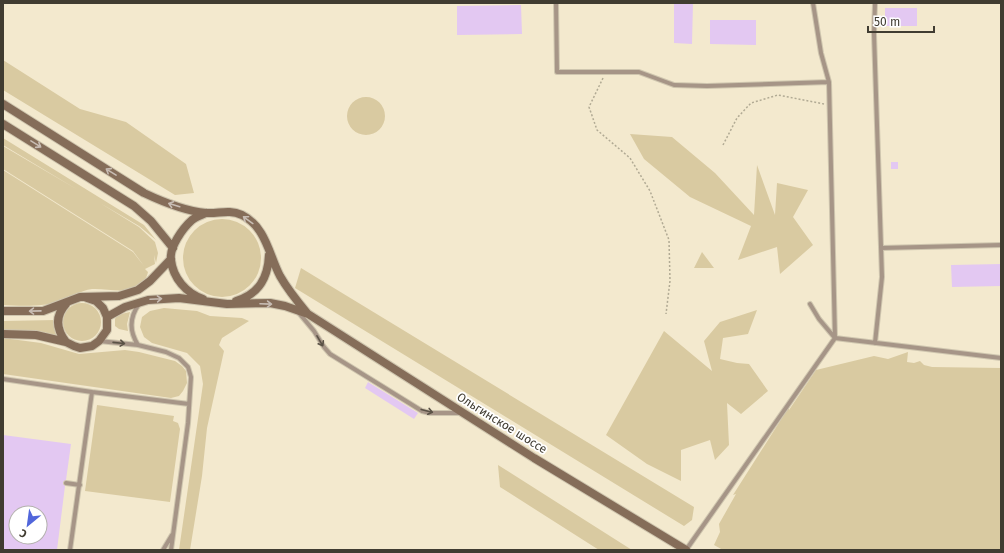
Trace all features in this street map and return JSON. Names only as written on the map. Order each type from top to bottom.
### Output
[{"type":"main road","points":[[3,104],[144,193],[175,206],[206,213],[226,211],[242,215],[255,225],[264,236],[269,252],[290,293],[308,314]]},
{"type":"main road","points":[[3,124],[134,206],[151,221],[173,248]]},
{"type":"main road","points":[[206,213],[194,219],[182,230],[173,248],[171,259],[177,278],[190,293],[211,303]]},
{"type":"main road","points":[[227,304],[244,299],[255,292],[268,269],[269,252]]},
{"type":"main road","points":[[3,311],[43,311],[73,299],[119,296],[138,290],[150,281],[171,259]]},
{"type":"main road","points":[[3,334],[36,335],[66,342],[80,348],[92,346],[99,341],[106,330],[107,317],[103,308],[96,301],[87,298]]},
{"type":"main road","points":[[107,317],[125,307],[140,302],[179,298],[227,304],[270,303],[285,306],[308,314]]},
{"type":"main road","points":[[66,303],[61,310],[58,322],[61,335],[66,342]]},
{"type":"main road","name":"Ольгинское шоссе","points":[[308,314],[462,413],[686,550]]},
{"type":"lane","points":[[556,3],[557,72],[639,72],[680,86],[829,82]]},
{"type":"lane","points":[[686,550],[835,338],[829,82],[821,53],[813,3]]},
{"type":"lane","points":[[875,343],[882,277],[874,34],[876,3]]},
{"type":"lane","points":[[881,248],[1001,245]]},
{"type":"lane","points":[[138,345],[132,336],[131,323],[134,311],[140,302]]},
{"type":"lane","points":[[810,304],[819,319],[835,338],[1001,358]]},
{"type":"lane","points":[[296,310],[314,331],[330,354],[422,411],[430,413],[462,413]]},
{"type":"lane","points":[[99,341],[138,345],[166,352],[179,358],[188,367],[192,377],[171,550]]},
{"type":"lane","points":[[4,380],[189,404]]},
{"type":"lane","points":[[70,550],[92,392]]},
{"type":"lane","points":[[66,484],[80,484]]},
{"type":"lane","points":[[163,550],[173,533]]},
{"type":"path","points":[[606,72],[589,107],[598,130],[630,158],[650,191],[669,240],[670,281],[666,314]]},
{"type":"path","points":[[723,145],[737,118],[751,102],[778,95],[830,105]]},
{"type":"shaded area","points":[[3,60],[80,109],[126,122],[186,164],[194,193],[175,195],[3,90]]},
{"type":"shaded area","points":[[362,97],[370,97],[377,100],[382,105],[385,116],[382,127],[377,132],[370,135],[362,135],[355,132],[350,127],[347,120],[347,112],[350,105],[355,100]]},
{"type":"shaded area","points":[[630,134],[672,137],[715,173],[754,215],[757,165],[775,215],[777,183],[808,190],[793,217],[813,245],[780,274],[777,247],[738,260],[751,226],[690,197],[644,159]]},
{"type":"shaded area","points":[[3,138],[144,225],[156,240],[139,226],[100,203],[139,227],[155,242],[158,253],[156,263],[154,255],[155,264],[145,269],[148,272],[143,283],[137,287],[125,290],[92,289],[80,292],[65,300],[54,303],[25,306],[3,305],[3,170],[133,252],[144,266],[133,251],[3,169],[3,146],[78,190],[3,145]]},
{"type":"shaded area","points":[[214,219],[230,219],[244,225],[255,236],[261,250],[261,266],[255,280],[244,291],[230,297],[214,297],[200,291],[189,280],[183,266],[183,250],[189,236],[200,225]]},
{"type":"shaded area","points":[[702,252],[714,268],[694,268]]},
{"type":"shaded area","points":[[301,268],[694,507],[692,520],[684,526],[295,288]]},
{"type":"shaded area","points":[[82,303],[92,306],[98,312],[101,322],[98,332],[92,338],[82,341],[72,338],[66,332],[63,322],[66,312],[72,306]]},
{"type":"shaded area","points":[[164,308],[197,311],[210,316],[242,318],[249,321],[222,338],[219,345],[224,351],[207,428],[202,476],[190,550],[179,550],[203,384],[200,366],[187,353],[152,343],[144,337],[140,327],[142,317],[150,311]]},
{"type":"shaded area","points":[[757,310],[748,334],[723,338],[720,359],[749,364],[768,391],[741,414],[727,403],[729,445],[715,460],[710,440],[681,450],[681,481],[647,464],[606,435],[664,331],[712,371],[704,341],[720,322]]},
{"type":"shaded area","points":[[130,312],[127,324],[128,331],[119,329],[115,326],[115,319],[117,315]]},
{"type":"shaded area","points":[[56,320],[56,336],[3,332],[3,321]]},
{"type":"shaded area","points":[[3,338],[41,343],[79,354],[125,350],[139,352],[175,361],[186,371],[187,383],[179,396],[171,398],[3,374]]},
{"type":"shaded area","points":[[908,352],[907,362],[914,363],[920,361],[924,365],[932,367],[1001,368],[1001,550],[723,550],[714,545],[720,532],[719,524],[736,494],[733,495],[789,407],[789,410],[816,370],[874,356],[888,359]]},
{"type":"shaded area","points":[[97,405],[174,416],[173,421],[178,423],[180,429],[170,502],[85,491]]},
{"type":"shaded area","points":[[498,465],[632,550],[599,550],[500,487]]},
{"type":"building","points":[[674,3],[693,3],[692,44],[674,43]]},
{"type":"building","points":[[521,5],[522,34],[457,35],[457,6]]},
{"type":"building","points":[[885,8],[917,8],[917,26],[885,26]]},
{"type":"building","points":[[710,20],[756,20],[756,45],[710,44]]},
{"type":"building","points":[[891,162],[898,162],[898,169],[891,169]]},
{"type":"building","points":[[1001,264],[1001,286],[952,287],[951,265]]},
{"type":"building","points":[[368,382],[418,413],[414,419],[365,388]]},
{"type":"building","points":[[3,435],[71,444],[66,480],[63,483],[65,486],[57,550],[3,550]]}]
